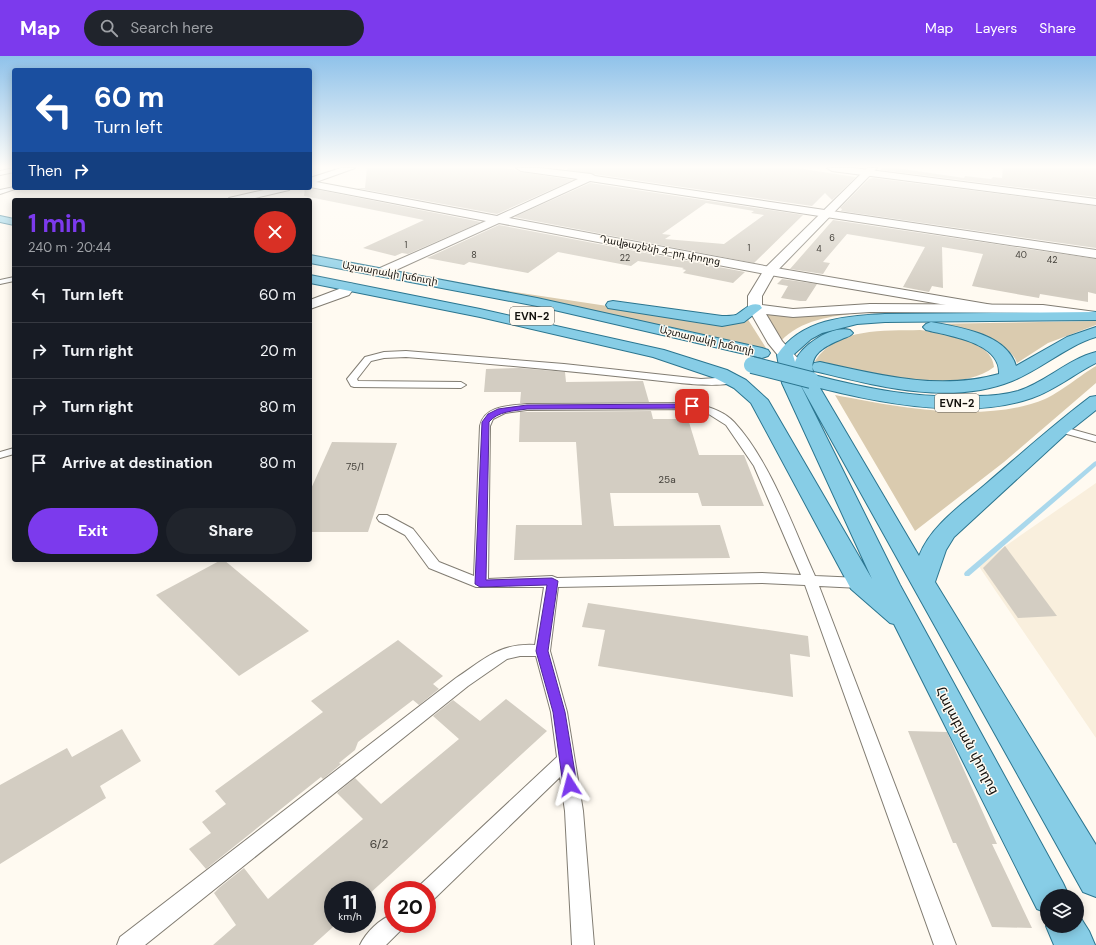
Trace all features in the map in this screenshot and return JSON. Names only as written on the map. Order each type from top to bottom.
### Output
[{"type":"main road","points":[[0,210],[12,212]]},
{"type":"main road","points":[[0,220],[12,222]]},
{"type":"main road","name":"Աշտարակի խճուղի","points":[[312,258],[385,271],[524,299],[766,358],[866,394],[910,401],[952,403],[985,402],[1013,398],[1031,392],[1096,357]]},
{"type":"main road","name":"Աշտարակի խճուղի","points":[[312,274],[492,307],[640,338],[766,358]]},
{"type":"main road","points":[[400,274],[465,282],[722,321],[739,319],[755,308]]},
{"type":"main road","points":[[312,279],[348,288],[480,313],[658,353],[706,368],[732,380],[759,400],[860,582],[906,622]]},
{"type":"main road","points":[[766,358],[792,346],[801,338],[832,323],[852,320],[885,318],[1095,322]]},
{"type":"main road","name":"Աշտարակի խճուղի","points":[[812,375],[885,380],[932,386],[962,386],[1007,377],[1066,343],[1095,322]]},
{"type":"main road","points":[[1007,377],[1007,363],[999,352],[977,339],[951,331],[929,327],[903,326],[865,328],[840,334],[821,344],[804,359],[802,368],[812,375],[922,582],[1096,879]]},
{"type":"main road","name":"Հալաբյան փողոց","points":[[766,358],[790,383],[887,585],[1046,889]]},
{"type":"main road","points":[[922,582],[934,549],[946,532],[1060,429],[1096,401]]},
{"type":"main road","points":[[860,582],[887,585],[911,592],[943,618]]},
{"type":"main road","points":[[1069,933],[1075,945]]},
{"type":"street","name":"Դավթաշենի 4-րդ փողոց","points":[[442,209],[770,271],[987,308]]},
{"type":"street","points":[[385,271],[520,209]]},
{"type":"street","points":[[797,209],[1096,254]]},
{"type":"street","points":[[812,375],[766,358],[755,308],[755,296],[770,271],[831,209]]},
{"type":"street","points":[[312,305],[344,292],[348,288]]},
{"type":"street","points":[[755,308],[793,313],[870,308],[1043,309],[1095,322]]},
{"type":"lane","points":[[0,282],[12,279]]},
{"type":"lane","points":[[461,385],[354,384],[352,379],[368,359],[384,355],[406,354],[564,367],[701,382],[732,380]]},
{"type":"lane","points":[[480,584],[486,422],[490,415],[501,411],[527,407],[692,406],[711,411],[730,423],[760,466],[810,580],[945,945]]},
{"type":"lane","points":[[1060,429],[1096,439]]},
{"type":"lane","points":[[0,456],[12,452]]},
{"type":"lane","points":[[0,456],[12,456]]},
{"type":"lane","points":[[383,518],[409,532],[434,565],[480,584],[552,581],[762,578],[860,582]]},
{"type":"lane","points":[[552,581],[542,651],[559,712],[574,811],[583,945]]},
{"type":"lane","points":[[128,945],[462,682],[503,654],[520,650],[542,651]]},
{"type":"lane","points":[[436,883],[566,760]]},
{"type":"lane","points":[[371,945],[384,933]]},
{"type":"shaded area","points":[[489,288],[700,320],[747,318],[766,348],[758,348]]},
{"type":"shaded area","points":[[761,312],[819,315],[859,313],[817,320],[797,328],[781,341]]},
{"type":"shaded area","points":[[1096,321],[1096,325],[1048,343],[1017,363],[1012,354],[1004,347],[993,341],[967,332],[932,324]]},
{"type":"shaded area","points":[[920,330],[952,336],[975,344],[985,350],[991,358],[994,367],[977,376],[956,381],[932,381],[907,379],[857,371],[815,361],[824,350],[836,342],[848,337],[877,331]]},
{"type":"shaded area","points":[[1096,366],[1096,383],[1004,462],[915,531],[835,395],[886,404],[941,411],[996,411],[1045,399],[1057,393]]},
{"type":"shaded area","points":[[1096,483],[1096,738],[978,565]]},
{"type":"building","points":[[371,209],[418,209],[481,222],[408,254],[402,253],[395,256],[363,248],[424,220]]},
{"type":"building","points":[[473,209],[507,209],[497,214]]},
{"type":"building","points":[[531,209],[697,209],[662,234],[671,235],[665,239],[724,244],[764,215],[751,213],[754,211],[745,209],[766,209],[803,215],[754,263],[514,217]]},
{"type":"building","points":[[842,209],[1096,209],[1096,248],[841,211]]},
{"type":"building","points":[[833,220],[1096,259],[1096,294],[1088,292],[1088,302],[1040,294],[1039,298],[972,286],[983,254],[942,247],[943,288],[932,286],[929,292],[903,287],[925,247],[847,234],[823,262],[830,263],[823,274],[790,269]]},
{"type":"building","points":[[499,225],[745,272],[733,283],[683,273],[686,270],[682,269],[684,268],[638,261],[631,266],[558,252],[528,273],[469,262],[464,265],[427,258]]},
{"type":"building","points":[[782,279],[817,284],[806,301],[800,301],[781,298],[788,286],[777,284]]},
{"type":"building","points":[[520,368],[565,372],[566,382],[643,381],[649,402],[520,403],[521,392],[484,392],[486,369]]},
{"type":"building","points":[[651,411],[653,419],[688,419],[699,455],[744,455],[764,506],[702,506],[698,493],[610,493],[614,526],[720,525],[730,558],[514,560],[516,525],[582,525],[576,442],[519,442],[520,412]]},
{"type":"building","points":[[332,442],[397,443],[368,532],[312,532],[312,487]]},
{"type":"building","points":[[1005,546],[1057,616],[1018,618],[983,568]]},
{"type":"building","points":[[217,562],[226,562],[309,631],[239,676],[156,595]]},
{"type":"building","points":[[588,603],[808,636],[810,657],[790,654],[793,697],[598,666],[605,630],[582,627]]},
{"type":"building","points":[[398,640],[443,676],[433,684],[439,689],[419,705],[413,700],[358,742],[355,750],[339,763],[341,764],[323,779],[321,777],[206,869],[189,849],[211,833],[202,822],[226,804],[215,791],[323,712],[311,701]]},
{"type":"building","points":[[506,699],[547,731],[376,888],[376,881],[324,881],[324,933],[326,933],[313,945],[213,945],[236,925],[214,893],[220,887],[244,868],[268,899],[363,819],[337,793],[355,778],[381,804],[459,739],[433,716],[453,700],[480,721]]},
{"type":"building","points":[[122,729],[141,761],[100,786],[106,798],[0,864],[0,785],[67,748],[72,757]]},
{"type":"building","points":[[908,731],[947,732],[997,844],[992,844],[1032,928],[992,927],[956,843],[953,843]]},
{"type":"waterway","points":[[967,574],[1096,463]]},
{"type":"route","points":[[570,785],[559,712],[542,651],[552,581],[480,584],[484,435],[486,422],[490,415],[501,411],[527,407],[692,406]]}]
